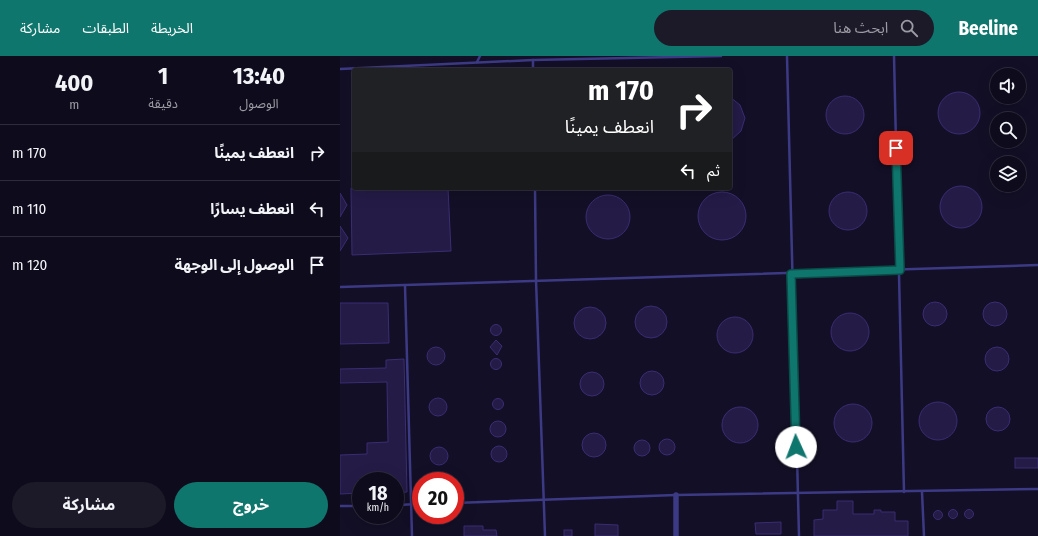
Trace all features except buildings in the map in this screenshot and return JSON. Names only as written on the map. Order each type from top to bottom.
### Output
[{"type":"street","points":[[676,495],[676,536]]},
{"type":"lane","points":[[477,62],[480,56]]},
{"type":"lane","points":[[360,68],[533,60],[721,56]]},
{"type":"lane","points":[[787,56],[791,274],[799,536]]},
{"type":"lane","points":[[894,56],[904,492]]},
{"type":"lane","points":[[533,60],[533,68]]},
{"type":"lane","points":[[340,69],[352,68]]},
{"type":"lane","points":[[535,190],[536,280],[545,536]]},
{"type":"lane","points":[[340,287],[405,286],[536,280],[791,274],[1038,265]]},
{"type":"lane","points":[[405,286],[412,536]]},
{"type":"lane","points":[[464,503],[676,495],[1038,489]]},
{"type":"lane","points":[[922,492],[924,536]]},
{"type":"lane","points":[[404,504],[411,504]]},
{"type":"lane","points":[[340,506],[352,506]]},
{"type":"route","points":[[796,447],[791,274],[900,270],[896,148]]}]
